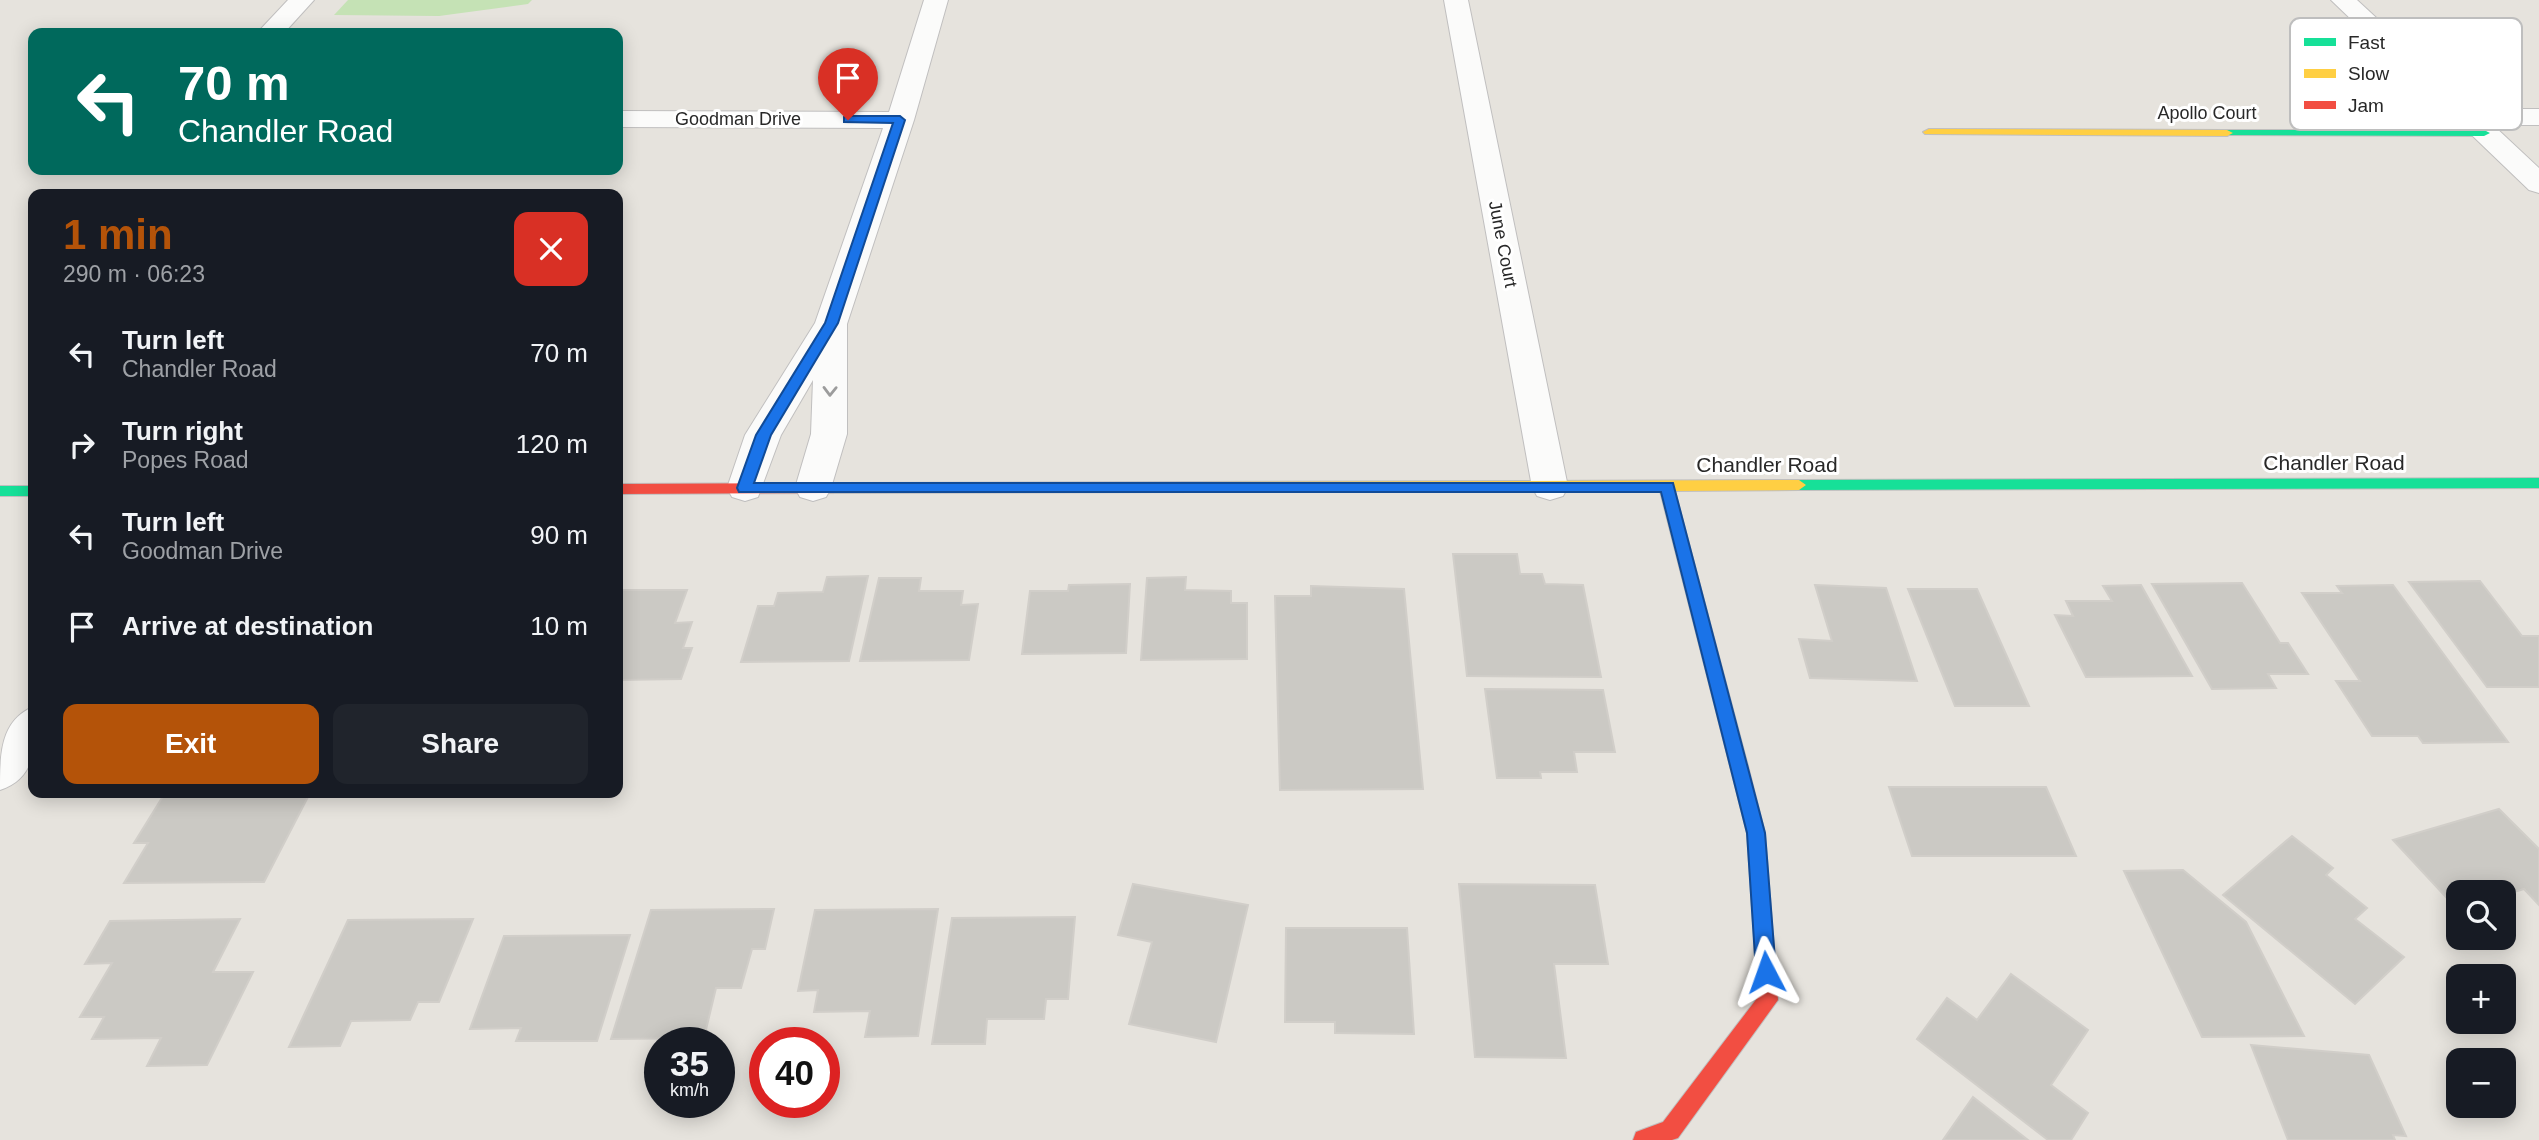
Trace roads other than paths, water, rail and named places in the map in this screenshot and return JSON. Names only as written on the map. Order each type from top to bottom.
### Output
[{"type":"main road","name":"Apollo Court","points":[[1929,132],[2290,127]]},
{"type":"main road","name":"Chandler Road","points":[[623,489],[2539,483]]},
{"type":"main road","points":[[1644,1140],[1670,1130],[1768,1000],[1756,833],[1667,487]]},
{"type":"main road","points":[[0,491],[28,491]]},
{"type":"street","points":[[275,28],[302,0]]},
{"type":"street","points":[[745,488],[763,435],[831,323],[900,120],[936,0]]},
{"type":"street","name":"June Court","points":[[1456,0],[1550,488]]},
{"type":"street","points":[[2343,0],[2362,18]]},
{"type":"street","name":"Goodman Drive","points":[[623,119],[900,120]]},
{"type":"street","points":[[2480,130],[2539,184]]},
{"type":"street","points":[[813,488],[829,434],[831,323]]},
{"type":"street","points":[[0,772],[28,732]]}]
